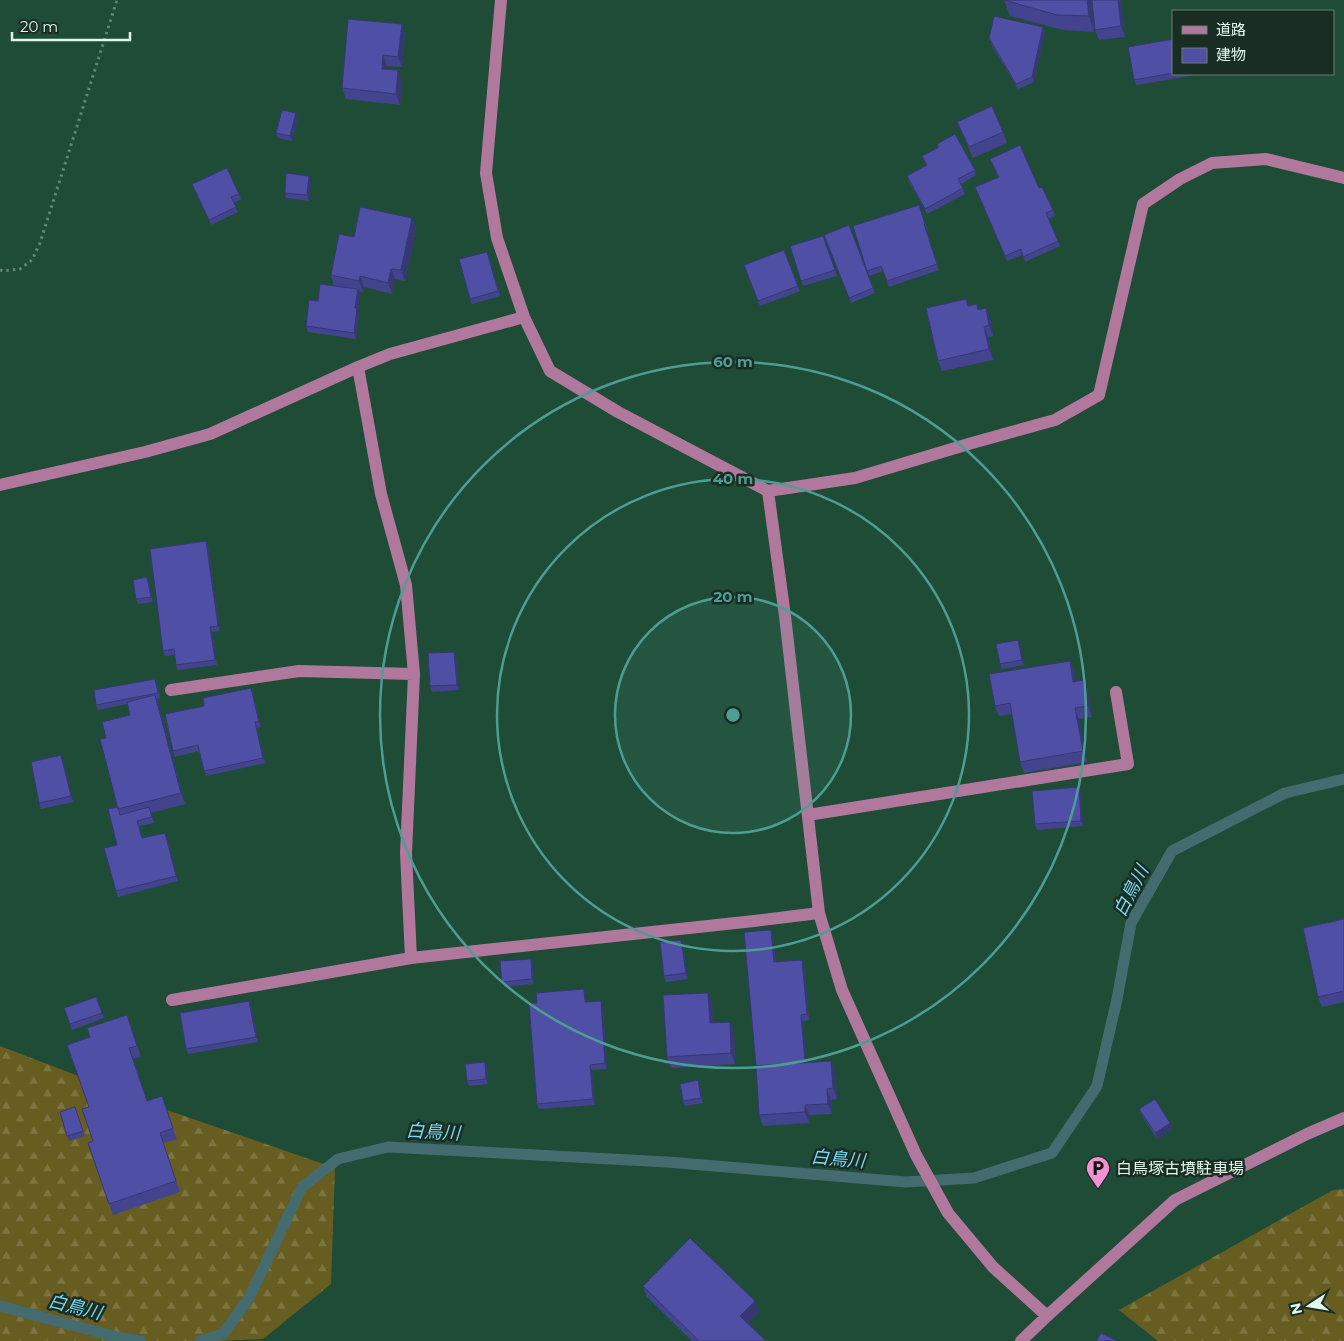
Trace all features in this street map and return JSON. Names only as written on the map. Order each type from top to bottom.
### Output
[{"type":"street","points":[[501,0],[486,173],[497,238],[524,317],[550,371],[618,412],[768,491],[855,478],[972,442],[1055,420],[1099,395],[1143,204],[1180,179],[1212,163],[1266,159],[1344,178]]},
{"type":"street","points":[[0,485],[145,452],[210,434],[390,354],[524,317]]},
{"type":"street","points":[[358,367],[382,494],[406,585],[414,674],[406,853],[410,958]]},
{"type":"street","points":[[768,491],[785,616],[819,913],[842,990],[916,1155],[948,1213],[993,1267],[1047,1316]]},
{"type":"street","points":[[171,690],[299,671],[414,674]]},
{"type":"street","points":[[808,815],[1128,764],[1116,692]]},
{"type":"street","points":[[172,1000],[410,958],[754,922],[819,913]]},
{"type":"street","points":[[1021,1341],[1175,1200],[1307,1134],[1344,1118]]},
{"type":"path","points":[[0,270],[20,269],[32,260],[40,243],[117,0]]},
{"type":"green space","points":[[0,1046],[167,1110],[335,1168],[331,1284],[263,1339],[217,1341],[0,1341]]},
{"type":"green space","points":[[1344,1189],[1344,1341],[1158,1341],[1119,1310],[1333,1190]]},
{"type":"building","points":[[1004,0],[1087,0],[1089,16],[1057,15]]},
{"type":"building","points":[[1092,0],[1118,0],[1121,26],[1095,30]]},
{"type":"building","points":[[994,16],[1043,27],[1032,77],[1016,84],[989,38]]},
{"type":"building","points":[[348,19],[402,24],[398,57],[383,55],[382,69],[398,70],[396,94],[342,88]]},
{"type":"building","points":[[1172,39],[1172,73],[1134,80],[1128,47]]},
{"type":"building","points":[[992,106],[1003,132],[969,147],[957,122]]},
{"type":"building","points":[[282,110],[296,113],[290,136],[276,133]]},
{"type":"building","points":[[955,134],[975,170],[958,179],[963,188],[925,209],[907,176],[927,165],[922,156],[939,147],[937,144]]},
{"type":"building","points":[[1020,145],[1039,188],[1042,187],[1053,210],[1046,213],[1058,241],[1023,257],[1021,249],[1005,256],[975,187],[999,177],[990,159]]},
{"type":"building","points":[[227,168],[239,194],[231,197],[236,207],[209,220],[192,184]]},
{"type":"building","points":[[286,173],[309,176],[307,195],[285,193]]},
{"type":"building","points":[[919,205],[937,264],[887,281],[881,266],[867,271],[853,226]]},
{"type":"building","points":[[360,207],[412,218],[401,270],[391,269],[388,283],[360,276],[359,281],[331,275],[339,234],[354,237]]},
{"type":"building","points":[[849,225],[873,288],[849,298],[824,235]]},
{"type":"building","points":[[823,236],[835,270],[801,281],[790,246]]},
{"type":"building","points":[[784,250],[798,286],[758,301],[744,265]]},
{"type":"building","points":[[487,252],[498,291],[470,299],[459,259]]},
{"type":"building","points":[[320,284],[358,289],[354,333],[306,326],[309,300],[318,301]]},
{"type":"building","points":[[966,299],[968,306],[977,304],[978,310],[986,308],[989,325],[984,327],[989,349],[938,361],[926,308]]},
{"type":"building","points":[[206,541],[218,626],[210,627],[215,660],[176,665],[174,649],[163,651],[150,549]]},
{"type":"building","points":[[147,577],[151,597],[136,599],[133,580]]},
{"type":"building","points":[[1018,640],[1022,660],[1000,664],[996,644]]},
{"type":"building","points":[[454,652],[457,685],[430,686],[428,653]]},
{"type":"building","points":[[1070,661],[1073,682],[1083,680],[1088,706],[1075,708],[1083,751],[1020,762],[1010,703],[995,706],[989,674]]},
{"type":"building","points":[[155,679],[158,693],[96,705],[94,690]]},
{"type":"building","points":[[251,688],[259,722],[255,722],[263,758],[204,771],[198,745],[173,751],[165,714],[204,706],[203,698]]},
{"type":"building","points":[[155,695],[181,793],[118,809],[100,739],[106,738],[102,722],[130,715],[127,702]]},
{"type":"building","points":[[61,755],[71,796],[39,803],[31,762]]},
{"type":"building","points":[[1079,787],[1081,821],[1035,824],[1032,791]]},
{"type":"building","points":[[118,807],[120,815],[149,807],[152,817],[137,821],[142,838],[165,833],[176,876],[116,891],[104,848],[117,845],[108,809]]},
{"type":"building","points":[[1344,919],[1344,991],[1318,997],[1303,928]]},
{"type":"building","points":[[771,930],[774,962],[802,960],[807,1014],[801,1015],[805,1062],[756,1066],[744,932]]},
{"type":"building","points":[[681,940],[686,973],[664,976],[660,942]]},
{"type":"building","points":[[531,959],[532,979],[502,982],[500,961]]},
{"type":"building","points":[[584,989],[585,1002],[601,1001],[605,1063],[590,1065],[593,1099],[537,1104],[529,1004],[537,1003],[536,993]]},
{"type":"building","points":[[708,993],[710,1023],[730,1022],[731,1053],[667,1057],[663,995]]},
{"type":"building","points":[[96,997],[102,1013],[70,1024],[64,1008]]},
{"type":"building","points":[[249,1001],[256,1037],[186,1049],[180,1013]]},
{"type":"building","points":[[127,1015],[137,1046],[129,1048],[147,1101],[162,1096],[173,1128],[160,1133],[176,1181],[109,1204],[88,1143],[93,1141],[82,1109],[89,1107],[67,1045],[90,1037],[87,1028]]},
{"type":"building","points":[[831,1061],[833,1088],[827,1089],[828,1104],[805,1105],[805,1112],[759,1115],[756,1066]]},
{"type":"building","points":[[485,1062],[486,1079],[467,1081],[465,1064]]},
{"type":"building","points":[[698,1080],[701,1098],[683,1101],[680,1084]]},
{"type":"building","points":[[1155,1099],[1170,1123],[1155,1133],[1139,1109]]},
{"type":"building","points":[[75,1107],[83,1131],[67,1136],[60,1112]]},
{"type":"building","points":[[690,1238],[755,1301],[740,1316],[766,1341],[699,1341],[643,1286]]},
{"type":"building","points":[[1101,1333],[1117,1341],[1096,1341]]},
{"type":"waterway","name":"白鳥川","points":[[200,1341],[223,1334],[249,1298],[302,1187],[338,1159],[388,1147],[667,1162],[906,1182],[974,1178],[1052,1153],[1097,1086],[1117,999],[1131,923],[1172,851],[1285,793],[1344,779]]},
{"type":"waterway","name":"白鳥川","points":[[0,1306],[121,1338],[141,1341]]},
{"type":"place","name":"白鳥塚古墳駐車場","points":[[1098,1189]]}]
